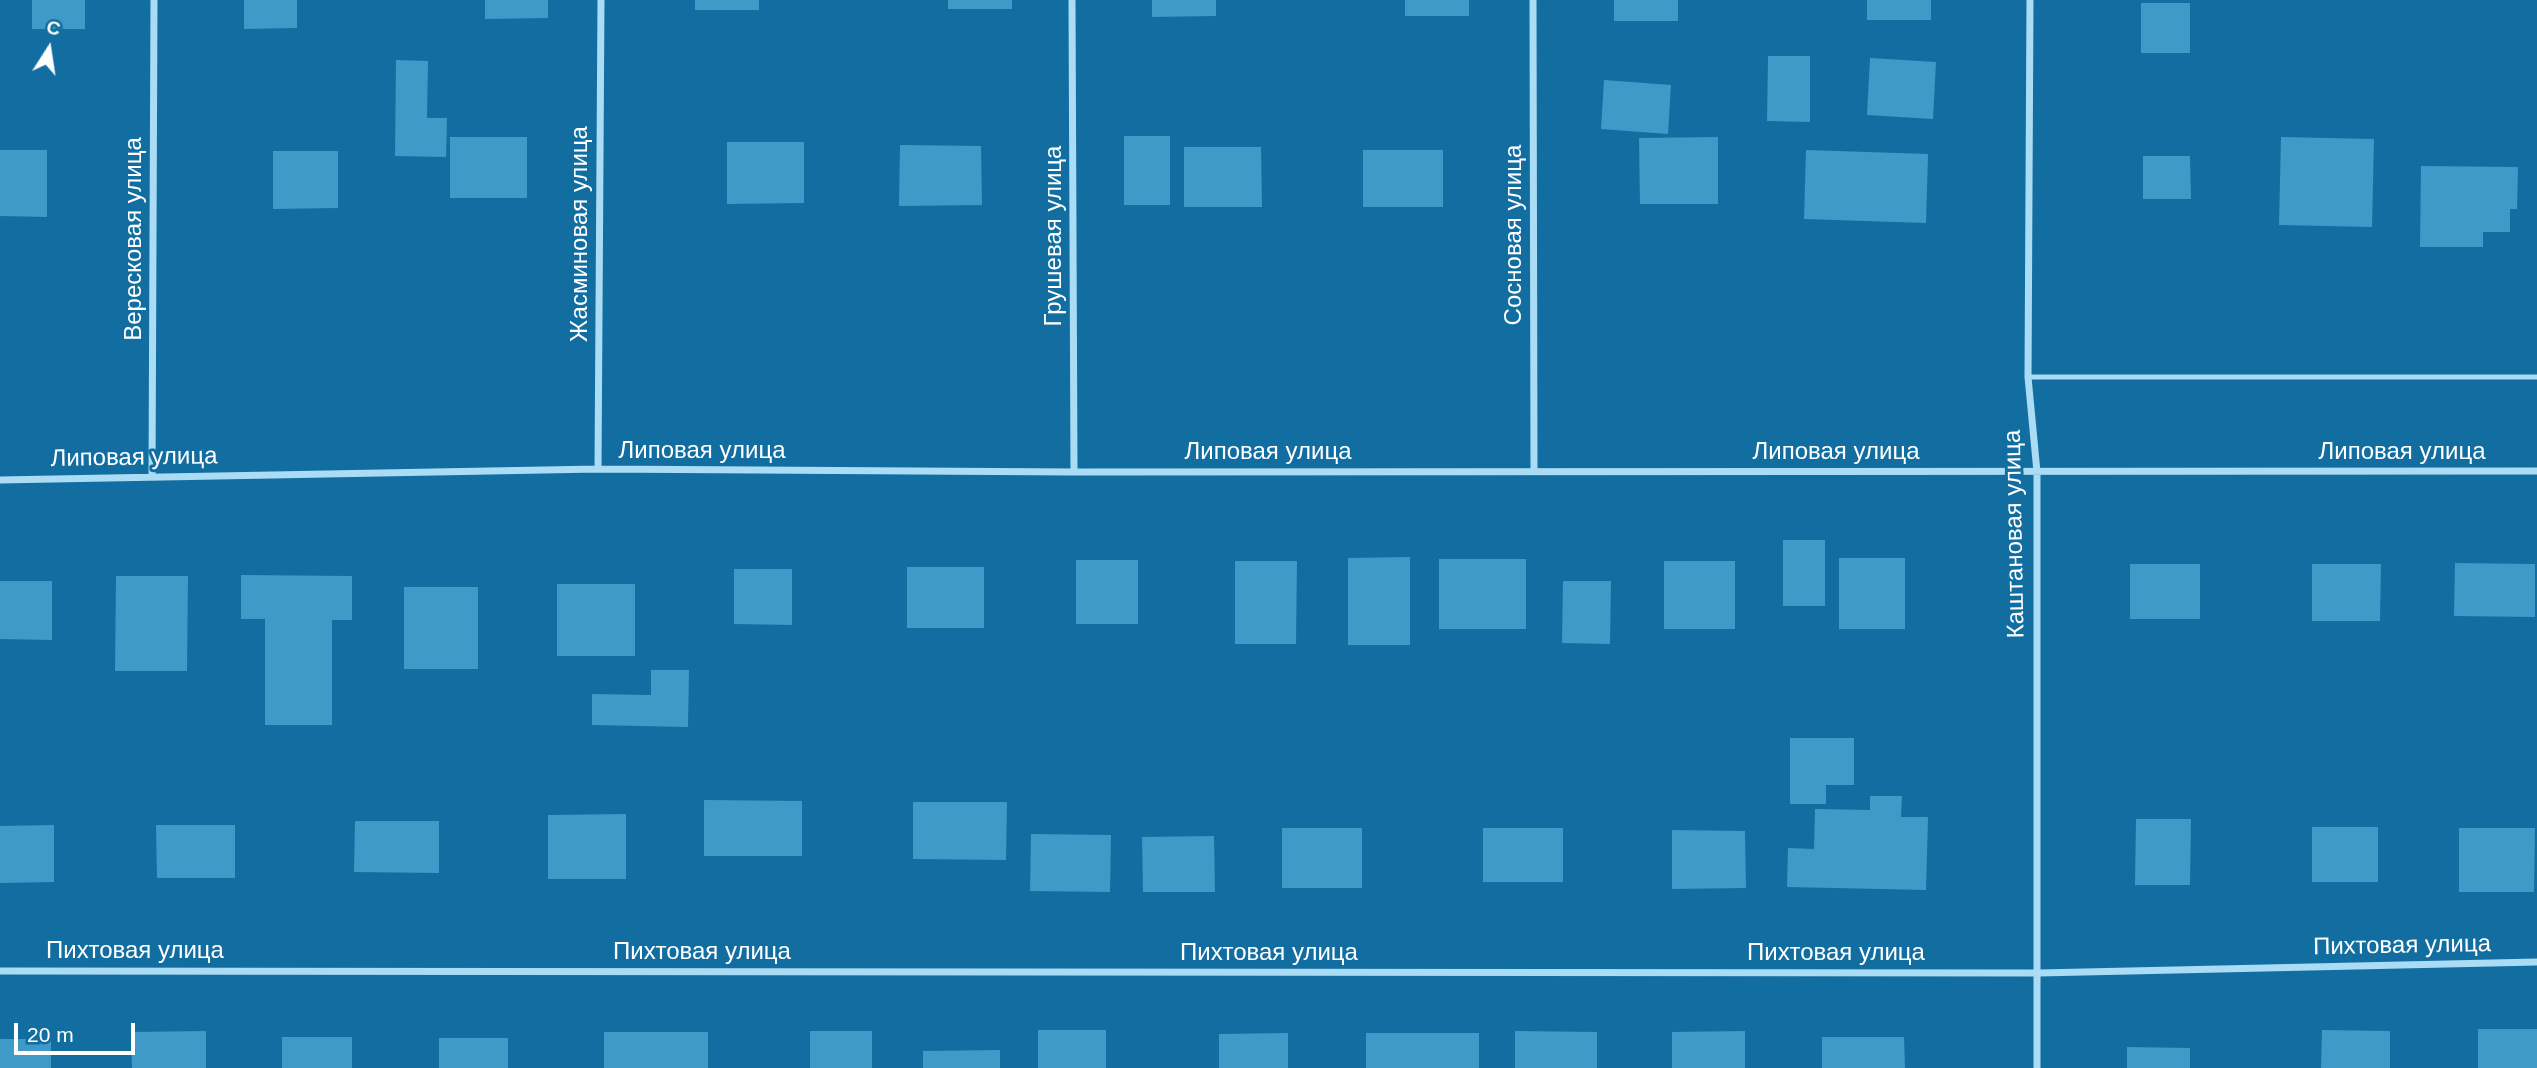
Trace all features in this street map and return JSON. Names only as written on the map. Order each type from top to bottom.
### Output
[{"type":"street","name":"Вересковая улица","points":[[152,477],[154,0]]},
{"type":"street","name":"Жасминовая улица","points":[[598,469],[601,0]]},
{"type":"street","name":"Грушевая улица","points":[[1072,0],[1074,472]]},
{"type":"street","name":"Сосновая улица","points":[[1533,0],[1534,471]]},
{"type":"street","name":"Каштановая улица","points":[[2030,0],[2028,377],[2037,472],[2037,1068]]},
{"type":"street","name":"Липовая улица","points":[[0,480],[598,469],[1074,472],[2537,471]]},
{"type":"street","name":"Пихтовая улица","points":[[0,971],[2039,973],[2537,962]]},
{"type":"lane","points":[[2028,377],[2537,377]]},
{"type":"building","points":[[32,0],[85,0],[85,29],[32,29]]},
{"type":"building","points":[[244,0],[297,0],[297,28],[244,29]]},
{"type":"building","points":[[485,0],[548,0],[548,18],[485,19]]},
{"type":"building","points":[[695,0],[759,0],[759,10],[695,10]]},
{"type":"building","points":[[948,0],[1012,0],[1012,9],[948,9]]},
{"type":"building","points":[[1152,0],[1216,0],[1216,16],[1152,17]]},
{"type":"building","points":[[1405,0],[1469,0],[1469,16],[1405,16]]},
{"type":"building","points":[[1614,0],[1678,0],[1678,21],[1614,21]]},
{"type":"building","points":[[1867,0],[1931,0],[1931,20],[1867,20]]},
{"type":"building","points":[[2141,3],[2190,3],[2190,53],[2141,53]]},
{"type":"building","points":[[1768,56],[1810,56],[1810,122],[1767,121]]},
{"type":"building","points":[[1870,58],[1936,62],[1933,119],[1867,115]]},
{"type":"building","points":[[396,60],[428,61],[427,118],[447,118],[446,157],[395,156]]},
{"type":"building","points":[[1604,80],[1671,85],[1668,134],[1601,129]]},
{"type":"building","points":[[1124,136],[1170,136],[1170,205],[1124,205]]},
{"type":"building","points":[[450,137],[527,137],[527,198],[450,198]]},
{"type":"building","points":[[1718,137],[1718,204],[1640,204],[1639,138]]},
{"type":"building","points":[[2281,137],[2374,139],[2372,227],[2279,225]]},
{"type":"building","points":[[727,142],[804,142],[804,203],[727,204]]},
{"type":"building","points":[[900,145],[981,146],[982,205],[899,206]]},
{"type":"building","points":[[1184,147],[1261,147],[1262,207],[1184,207]]},
{"type":"building","points":[[0,150],[47,150],[47,217],[0,216]]},
{"type":"building","points":[[1363,150],[1443,150],[1443,207],[1363,207]]},
{"type":"building","points":[[1806,150],[1928,154],[1926,223],[1804,219]]},
{"type":"building","points":[[273,151],[338,151],[338,208],[273,209]]},
{"type":"building","points":[[2143,156],[2190,156],[2191,199],[2143,199]]},
{"type":"building","points":[[2421,166],[2518,167],[2517,209],[2510,209],[2510,232],[2483,232],[2483,247],[2420,247]]},
{"type":"building","points":[[1783,540],[1825,540],[1825,606],[1783,606]]},
{"type":"building","points":[[1410,557],[1410,645],[1348,645],[1348,558]]},
{"type":"building","points":[[1839,558],[1905,558],[1905,629],[1839,629]]},
{"type":"building","points":[[1439,559],[1526,559],[1526,629],[1439,629]]},
{"type":"building","points":[[1076,560],[1138,560],[1138,624],[1076,624]]},
{"type":"building","points":[[1235,561],[1297,561],[1296,644],[1235,644]]},
{"type":"building","points":[[1664,561],[1735,561],[1735,629],[1664,629]]},
{"type":"building","points":[[2455,563],[2535,564],[2535,617],[2454,616]]},
{"type":"building","points":[[2130,564],[2200,564],[2200,619],[2130,619]]},
{"type":"building","points":[[2312,564],[2381,564],[2380,621],[2312,621]]},
{"type":"building","points":[[907,567],[984,567],[984,628],[907,628]]},
{"type":"building","points":[[734,569],[792,569],[792,625],[734,624]]},
{"type":"building","points":[[241,575],[352,576],[352,620],[332,620],[332,725],[265,725],[265,619],[241,619]]},
{"type":"building","points":[[116,576],[188,576],[187,671],[115,671]]},
{"type":"building","points":[[0,581],[52,581],[52,640],[0,639]]},
{"type":"building","points":[[1563,581],[1611,581],[1610,644],[1562,643]]},
{"type":"building","points":[[557,584],[635,584],[635,656],[557,656]]},
{"type":"building","points":[[404,587],[478,587],[478,669],[404,669]]},
{"type":"building","points":[[651,670],[689,670],[688,727],[592,725],[592,694],[651,695]]},
{"type":"building","points":[[1790,738],[1854,738],[1854,785],[1826,785],[1826,804],[1790,804]]},
{"type":"building","points":[[1870,796],[1902,796],[1901,817],[1928,817],[1926,890],[1787,887],[1788,848],[1814,849],[1815,809],[1870,810]]},
{"type":"building","points":[[704,800],[802,801],[802,856],[704,856]]},
{"type":"building","points":[[913,802],[1007,802],[1006,860],[913,859]]},
{"type":"building","points":[[626,814],[626,879],[548,879],[548,815]]},
{"type":"building","points":[[2136,819],[2191,819],[2190,885],[2135,885]]},
{"type":"building","points":[[355,821],[439,821],[439,873],[354,872]]},
{"type":"building","points":[[54,825],[54,882],[0,883],[0,826]]},
{"type":"building","points":[[156,825],[235,825],[235,878],[157,878]]},
{"type":"building","points":[[2312,827],[2378,827],[2378,882],[2312,882]]},
{"type":"building","points":[[1282,828],[1362,828],[1362,888],[1282,888]]},
{"type":"building","points":[[1483,828],[1563,828],[1563,882],[1483,882]]},
{"type":"building","points":[[2459,828],[2535,828],[2534,892],[2459,892]]},
{"type":"building","points":[[1672,830],[1745,831],[1746,888],[1672,889]]},
{"type":"building","points":[[1031,834],[1111,835],[1110,892],[1030,891]]},
{"type":"building","points":[[1214,836],[1215,892],[1143,892],[1142,837]]},
{"type":"building","points":[[2478,1029],[2537,1029],[2537,1068],[2478,1068]]},
{"type":"building","points":[[1038,1030],[1106,1030],[1106,1068],[1038,1068]]},
{"type":"building","points":[[2322,1030],[2390,1031],[2390,1068],[2321,1068]]},
{"type":"building","points":[[206,1031],[206,1068],[132,1068],[131,1032]]},
{"type":"building","points":[[810,1031],[872,1031],[872,1068],[810,1068]]},
{"type":"building","points":[[1515,1031],[1597,1032],[1597,1068],[1515,1068]]},
{"type":"building","points":[[1745,1031],[1745,1068],[1672,1068],[1672,1032]]},
{"type":"building","points":[[604,1032],[708,1032],[708,1068],[604,1068]]},
{"type":"building","points":[[1288,1033],[1288,1068],[1219,1068],[1219,1034]]},
{"type":"building","points":[[1366,1033],[1479,1033],[1479,1068],[1366,1068]]},
{"type":"building","points":[[282,1037],[352,1037],[352,1068],[282,1068]]},
{"type":"building","points":[[1822,1037],[1904,1037],[1905,1068],[1822,1068]]},
{"type":"building","points":[[439,1038],[508,1038],[508,1068],[439,1068]]},
{"type":"building","points":[[0,1039],[51,1039],[51,1068],[0,1068]]},
{"type":"building","points":[[2127,1047],[2190,1048],[2190,1068],[2127,1068]]},
{"type":"building","points":[[1000,1050],[1000,1068],[923,1068],[923,1051]]}]
